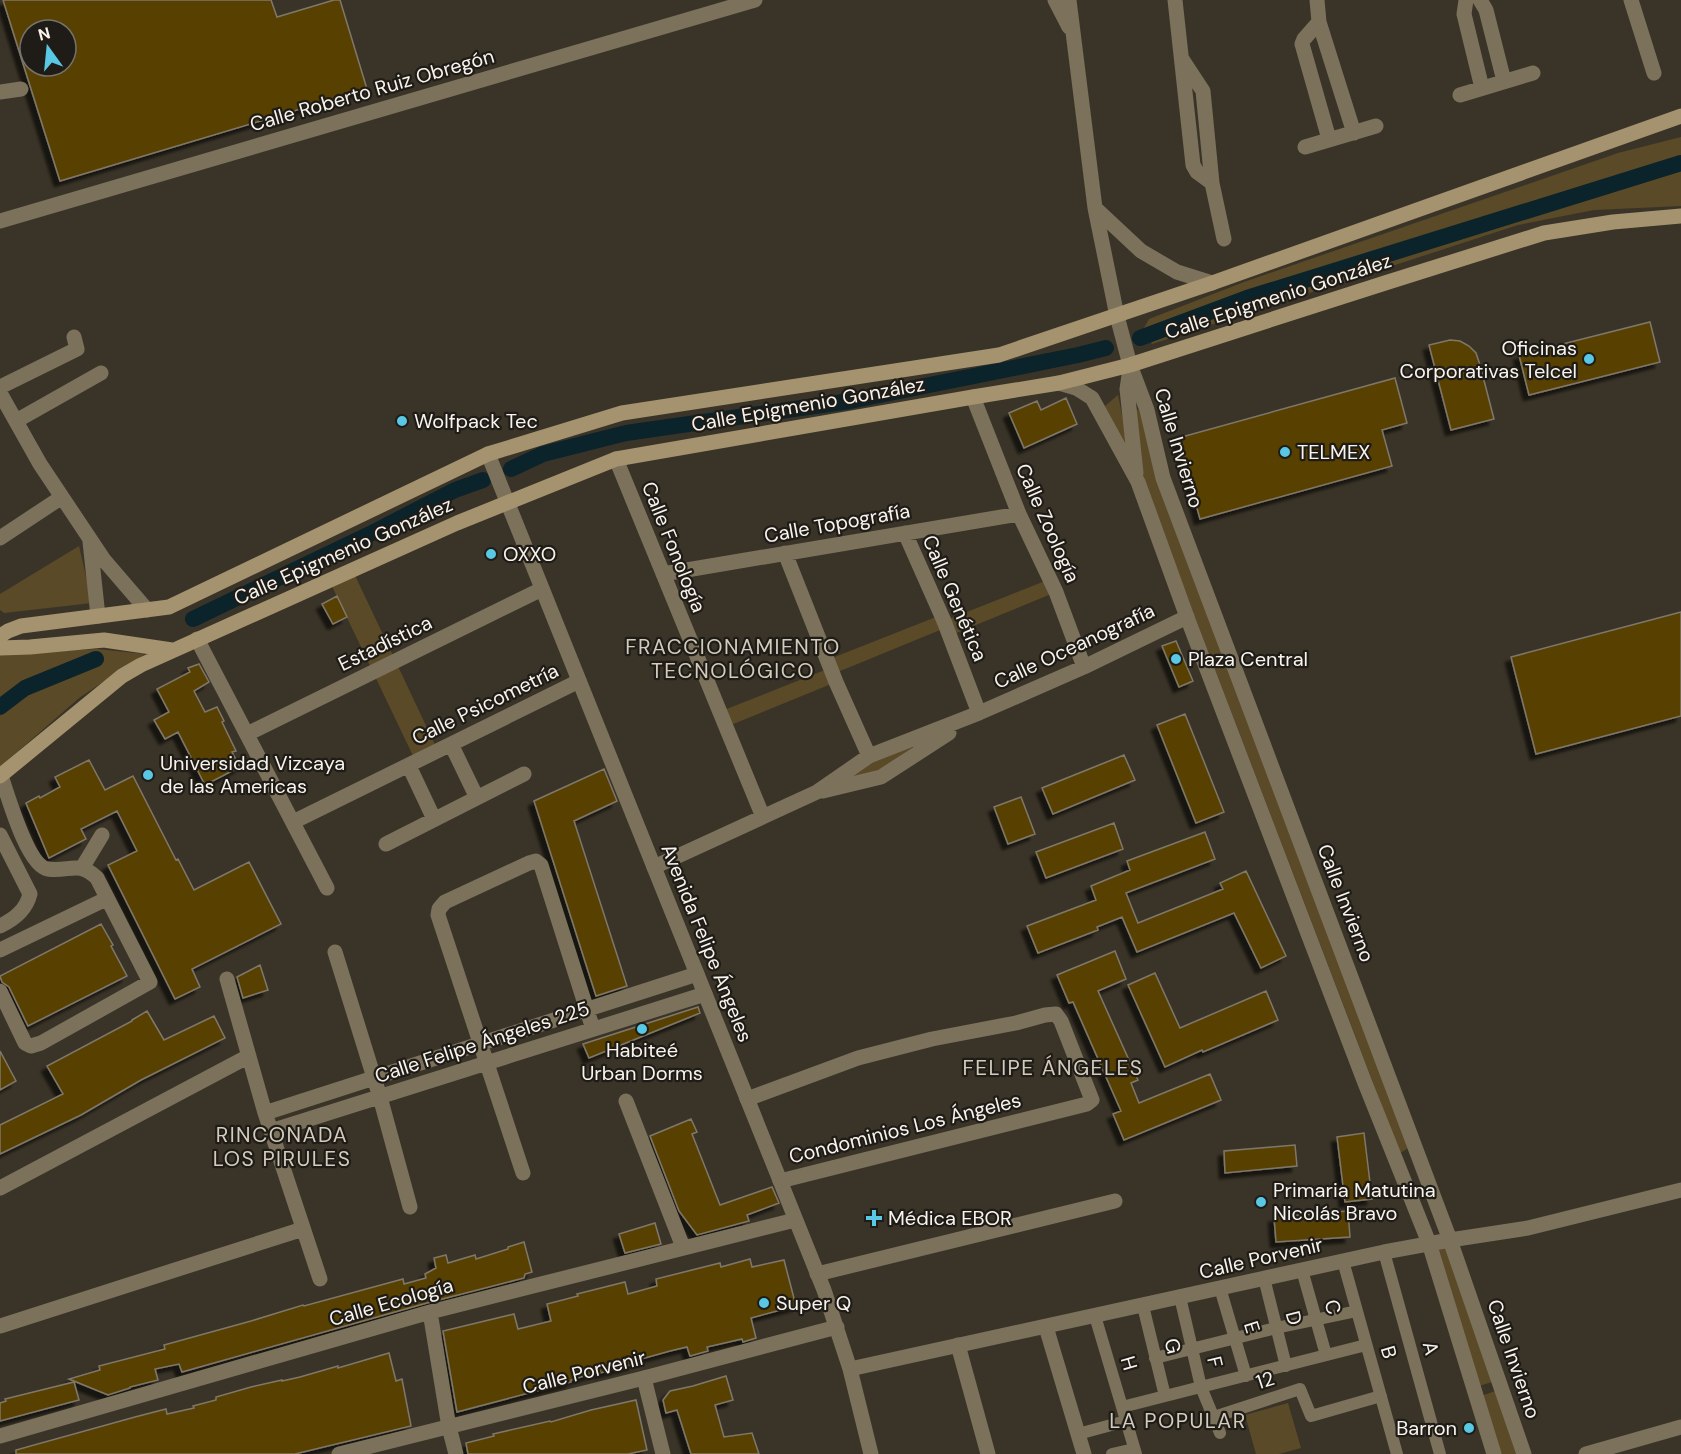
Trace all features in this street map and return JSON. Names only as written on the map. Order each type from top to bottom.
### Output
[{"type":"main road","name":"Calle Epigmenio González","points":[[3,630],[169,607],[488,454],[622,413],[999,355],[1118,319],[1212,283],[1680,116]]},
{"type":"main road","name":"Calle Epigmenio González","points":[[0,776],[122,676],[172,650],[507,501],[616,459],[1059,383],[1544,233],[1613,222],[1681,216]]},
{"type":"main road","points":[[0,648],[104,640],[172,650]]},
{"type":"street","name":"Calle Roberto Ruiz Obregón","points":[[0,221],[755,0]]},
{"type":"street","points":[[1055,0],[1074,36]]},
{"type":"street","name":"Calle Invierno","points":[[1069,0],[1095,208],[1118,319],[1147,410],[1163,478],[1450,1240],[1524,1454]]},
{"type":"street","points":[[1175,0],[1193,165],[1197,172],[1212,183],[1224,239]]},
{"type":"street","points":[[1317,0],[1319,22],[1354,133]]},
{"type":"street","points":[[1466,0],[1464,14],[1482,88]]},
{"type":"street","points":[[1480,0],[1486,10],[1504,81]]},
{"type":"street","points":[[1635,4],[1654,73]]},
{"type":"street","points":[[1319,22],[1302,44],[1329,140]]},
{"type":"street","points":[[1460,95],[1533,73]]},
{"type":"street","points":[[0,92],[21,89]]},
{"type":"street","points":[[1305,147],[1376,126]]},
{"type":"street","points":[[1095,208],[1141,251],[1177,272],[1212,283]]},
{"type":"street","points":[[0,387],[77,350],[74,337]]},
{"type":"street","points":[[1130,362],[1127,389],[1138,482]]},
{"type":"street","points":[[16,421],[101,373]]},
{"type":"street","points":[[1059,383],[1076,388],[1092,398],[1138,482],[1187,617],[1429,1244],[1494,1454]]},
{"type":"street","points":[[0,393],[40,464],[104,560],[147,610]]},
{"type":"street","name":"Calle Zoología","points":[[973,397],[1019,514],[1056,592],[1084,667]]},
{"type":"street","name":"Avenida Felipe Ángeles","points":[[488,454],[818,1274],[850,1369],[871,1454]]},
{"type":"street","name":"Calle Fonología","points":[[616,459],[763,817]]},
{"type":"street","points":[[0,538],[62,497]]},
{"type":"street","name":"Calle Topografía","points":[[663,574],[1019,514]]},
{"type":"street","name":"Calle Genética","points":[[905,533],[944,621],[979,713]]},
{"type":"street","points":[[90,539],[98,616]]},
{"type":"street","points":[[785,553],[836,682],[869,756]]},
{"type":"street","name":"Estadística","points":[[247,734],[542,589]]},
{"type":"street","name":"Calle Oceanografía","points":[[654,867],[817,792],[869,756],[979,713],[1084,667],[1187,617]]},
{"type":"street","points":[[197,639],[327,888]]},
{"type":"street","name":"Calle Psicometría","points":[[292,822],[579,681]]},
{"type":"street","name":"Calle Oceanografía","points":[[817,792],[881,777],[979,713]]},
{"type":"street","points":[[451,744],[477,798]]},
{"type":"street","name":"Calle Psicometría","points":[[409,766],[434,819]]},
{"type":"street","points":[[386,844],[524,774]]},
{"type":"street","points":[[0,776],[29,853],[44,868],[82,868],[88,870],[96,878],[150,982],[41,1043],[31,1046],[25,1043],[0,991]]},
{"type":"street","points":[[0,835],[30,894],[27,905],[7,923],[0,926]]},
{"type":"street","points":[[82,868],[102,835]]},
{"type":"street","points":[[10,856],[26,846]]},
{"type":"street","points":[[523,1173],[438,915],[439,909],[445,902],[536,861],[541,865],[593,1029]]},
{"type":"street","points":[[0,950],[106,899]]},
{"type":"street","points":[[335,952],[380,1097],[410,1207]]},
{"type":"street","name":"Calle Felipe Ángeles 225","points":[[265,1113],[697,974]]},
{"type":"street","points":[[227,979],[265,1113],[320,1279]]},
{"type":"street","name":"Calle Felipe Ángeles 225","points":[[271,1131],[705,994]]},
{"type":"street","name":"Condominios Los Ángeles","points":[[747,1099],[858,1059],[932,1039],[1056,1014],[1092,1100],[1087,1104],[780,1181]]},
{"type":"street","points":[[0,1188],[249,1056]]},
{"type":"street","points":[[626,1101],[683,1247]]},
{"type":"street","name":"Calle Porvenir","points":[[850,1369],[1384,1252],[1528,1228],[1681,1190]]},
{"type":"street","points":[[818,1274],[1115,1201]]},
{"type":"street","name":"Calle Ecología","points":[[0,1436],[430,1312],[795,1220]]},
{"type":"street","points":[[0,1326],[303,1229]]},
{"type":"street","name":"A","points":[[1384,1252],[1440,1454]]},
{"type":"street","name":"B","points":[[1343,1261],[1396,1454]]},
{"type":"street","name":"C","points":[[1302,1270],[1326,1355]]},
{"type":"street","name":"D","points":[[1264,1278],[1286,1366]]},
{"type":"street","name":"E","points":[[1220,1288],[1246,1376]]},
{"type":"street","name":"F","points":[[1180,1297],[1201,1387],[1220,1433]]},
{"type":"street","name":"G","points":[[1143,1306],[1165,1396]]},
{"type":"street","points":[[1155,1358],[1357,1311]]},
{"type":"street","points":[[430,1312],[449,1427],[456,1454]]},
{"type":"street","name":"H","points":[[1095,1316],[1126,1421]]},
{"type":"street","points":[[1046,1327],[1084,1454]]},
{"type":"street","name":"Calle Porvenir","points":[[339,1454],[837,1328]]},
{"type":"street","points":[[958,1345],[988,1454]]},
{"type":"street","points":[[1122,1407],[1366,1345]]},
{"type":"street","points":[[644,1378],[663,1454]]},
{"type":"street","points":[[1475,1394],[1500,1386]]},
{"type":"street","name":"12","points":[[1214,1417],[1300,1389],[1311,1416],[1381,1396]]},
{"type":"street","points":[[1078,1434],[1126,1421],[1135,1451],[1112,1454]]},
{"type":"street","points":[[1586,1454],[1681,1427]]},
{"type":"shaded area","points":[[1681,137],[1681,206],[1594,210],[1518,225],[1152,344],[1144,328],[1149,319],[1244,282],[1618,153]]},
{"type":"shaded area","points":[[1118,395],[1133,470],[1105,406]]},
{"type":"shaded area","points":[[1134,407],[1141,412],[1410,1147],[1400,1153],[1143,481]]},
{"type":"shaded area","points":[[79,546],[92,603],[4,613],[0,610],[0,594]]},
{"type":"shaded area","points":[[352,569],[438,751],[416,762],[329,580]]},
{"type":"shaded area","points":[[1050,579],[1056,592],[949,636],[945,628],[833,674],[836,682],[726,727],[719,712],[830,668],[827,660],[941,615],[944,621]]},
{"type":"shaded area","points":[[97,649],[145,654],[79,698],[0,767],[0,654]]},
{"type":"shaded area","points":[[913,747],[881,773],[836,783],[869,757]]},
{"type":"shaded area","points":[[1448,1247],[1492,1382],[1479,1386],[1434,1248]]},
{"type":"shaded area","points":[[1498,1390],[1519,1454],[1500,1454],[1481,1396]]},
{"type":"shaded area","points":[[1288,1403],[1301,1448],[1279,1454],[1256,1454],[1245,1415]]},
{"type":"building","points":[[3,0],[271,0],[277,17],[340,0],[367,89],[60,181],[28,78],[78,78],[78,18],[18,18],[18,48]]},
{"type":"building","name":"Oficinas Corporativas Telcel","points":[[1650,322],[1660,362],[1529,395],[1519,355]]},
{"type":"building","points":[[1450,340],[1460,341],[1476,353],[1494,419],[1451,430],[1429,345]]},
{"type":"building","name":"TELMEX","points":[[1395,378],[1407,423],[1382,430],[1392,466],[1200,519],[1178,438]]},
{"type":"building","points":[[1066,398],[1077,424],[1024,448],[1009,413],[1037,401],[1041,410]]},
{"type":"building","points":[[337,596],[347,617],[333,624],[322,604]]},
{"type":"building","points":[[1681,612],[1681,716],[1536,754],[1511,657]]},
{"type":"building","name":"Plaza Central","points":[[1176,641],[1193,681],[1179,687],[1162,646]]},
{"type":"building","points":[[199,664],[209,682],[194,691],[205,712],[217,707],[236,751],[232,752],[240,767],[205,785],[178,732],[165,739],[154,720],[169,712],[157,689],[190,672],[188,668]]},
{"type":"building","points":[[1185,714],[1224,812],[1196,823],[1157,725]]},
{"type":"building","points":[[1124,755],[1135,780],[1053,814],[1042,788]]},
{"type":"building","points":[[89,760],[105,790],[133,776],[194,890],[249,862],[281,924],[192,969],[200,987],[175,999],[108,865],[137,851],[117,811],[81,829],[86,839],[49,858],[26,803],[60,787],[55,777]]},
{"type":"building","points":[[604,769],[617,801],[574,821],[627,986],[596,996],[534,801]]},
{"type":"building","points":[[1021,797],[1035,834],[1008,844],[994,807]]},
{"type":"building","points":[[1114,823],[1123,849],[1046,878],[1036,852]]},
{"type":"building","points":[[1205,832],[1215,859],[1126,893],[1138,923],[1223,889],[1220,883],[1246,871],[1286,956],[1261,968],[1234,913],[1137,952],[1122,917],[1097,927],[1098,930],[1038,953],[1027,926],[1096,900],[1091,886],[1130,870],[1127,861]]},
{"type":"building","points":[[101,924],[127,976],[28,1026],[9,987],[2,982],[0,976]]},
{"type":"building","points":[[1115,951],[1126,979],[1098,991],[1138,1080],[1131,1083],[1139,1103],[1210,1074],[1221,1100],[1124,1140],[1113,1114],[1121,1111],[1073,1002],[1069,1003],[1057,975]]},
{"type":"building","points":[[260,965],[268,990],[243,998],[237,977]]},
{"type":"building","points":[[1155,973],[1180,1028],[1266,991],[1278,1020],[1165,1067],[1128,985]]},
{"type":"building","name":"Habiteé Urban Dorms","points":[[698,1007],[700,1013],[589,1058],[583,1044]]},
{"type":"building","points":[[147,1011],[164,1040],[214,1016],[225,1038],[141,1080],[81,1115],[0,1154],[0,1125],[63,1094],[47,1066]]},
{"type":"building","points":[[0,1051],[16,1081],[0,1090]]},
{"type":"building","points":[[691,1119],[697,1132],[692,1134],[720,1205],[772,1187],[779,1203],[747,1215],[749,1221],[697,1235],[679,1211],[650,1136]]},
{"type":"building","points":[[1364,1133],[1372,1199],[1345,1202],[1337,1137]]},
{"type":"building","points":[[1295,1145],[1297,1166],[1225,1173],[1224,1151]]},
{"type":"building","points":[[1348,1211],[1350,1237],[1276,1242],[1274,1217]]},
{"type":"building","points":[[655,1223],[661,1244],[625,1253],[619,1234]]},
{"type":"building","points":[[524,1242],[532,1272],[525,1274],[524,1278],[182,1372],[179,1364],[155,1369],[158,1380],[108,1395],[69,1379],[100,1370],[99,1366],[165,1349],[164,1345],[303,1305],[403,1279],[404,1284],[426,1278],[425,1274],[436,1268],[434,1258],[446,1255],[448,1263],[475,1255],[476,1259]]},
{"type":"building","points":[[750,1259],[752,1267],[784,1260],[796,1306],[751,1318],[756,1338],[707,1347],[708,1351],[690,1356],[687,1347],[670,1351],[634,1361],[634,1364],[600,1373],[600,1371],[571,1380],[571,1382],[457,1412],[443,1331],[514,1314],[518,1329],[551,1321],[547,1304],[578,1296],[577,1294],[625,1282],[628,1294],[657,1286],[656,1279],[720,1263],[721,1267]]},
{"type":"building","points":[[389,1353],[396,1381],[402,1379],[411,1426],[295,1454],[16,1454],[16,1450],[135,1417],[166,1409],[167,1414],[194,1408],[193,1406],[216,1400],[216,1397],[251,1387],[338,1366],[338,1368]]},
{"type":"building","points":[[726,1376],[733,1400],[715,1405],[724,1437],[752,1433],[759,1454],[691,1454],[677,1410],[666,1413],[663,1400],[670,1391]]},
{"type":"building","points":[[74,1382],[79,1400],[0,1421],[0,1403],[6,1401],[5,1399]]},
{"type":"building","points":[[636,1400],[647,1450],[628,1454],[468,1454],[466,1443],[494,1436],[493,1434]]},
{"type":"waterway","points":[[1140,338],[1247,298],[1681,163]]},
{"type":"waterway","points":[[511,469],[543,454],[626,433],[850,401],[1106,348]]},
{"type":"waterway","points":[[193,619],[370,534],[455,490],[483,480]]},
{"type":"waterway","points":[[0,707],[25,688],[96,659]]},
{"type":"place","name":"Oficinas Corporativas Telcel","points":[[1589,359]]},
{"type":"place","name":"Wolfpack Tec","points":[[402,421]]},
{"type":"place","name":"TELMEX","points":[[1285,452]]},
{"type":"place","name":"OXXO","points":[[491,554]]},
{"type":"place","name":"Plaza Central","points":[[1176,659]]},
{"type":"place","name":"Universidad Vizcaya de las Americas","points":[[148,775]]},
{"type":"place","name":"Habiteé Urban Dorms","points":[[642,1029]]},
{"type":"place","name":"Primaria Matutina Nicolás Bravo","points":[[1261,1202]]},
{"type":"place","name":"Médica EBOR","points":[[874,1218]]},
{"type":"place","name":"Super Q","points":[[764,1303]]},
{"type":"place","name":"Barron","points":[[1469,1428]]},
{"type":"district","name":"FRACCIONAMIENTO TECNOLÓGICO","points":[[733,659]]},
{"type":"district","name":"FELIPE ÁNGELES","points":[[1053,1068]]},
{"type":"district","name":"RINCONADA LOS PIRULES","points":[[282,1147]]},
{"type":"district","name":"LA POPULAR","points":[[1178,1421]]}]
